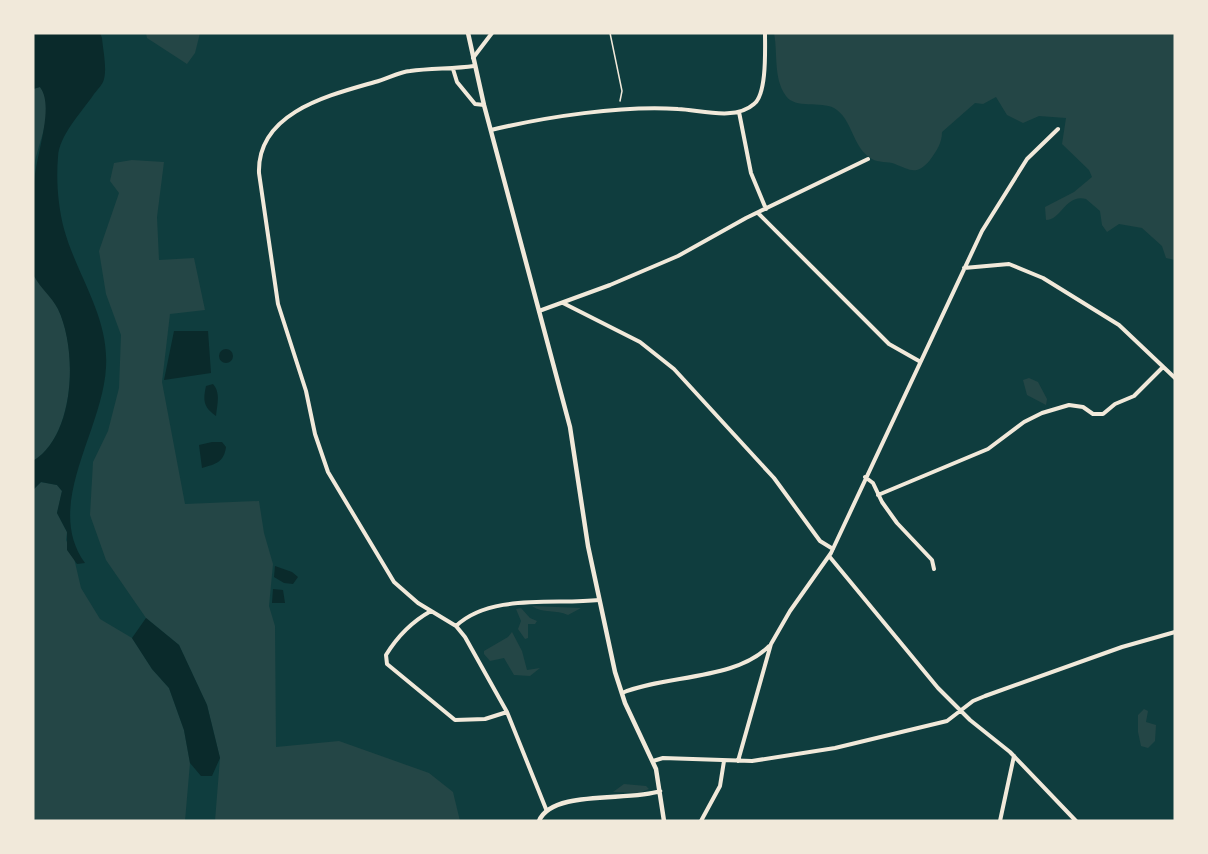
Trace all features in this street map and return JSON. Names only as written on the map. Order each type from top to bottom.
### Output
[{"type":"street","points":[[468,33],[484,105],[572,437],[599,600],[621,693],[653,761],[664,821]]},
{"type":"street","points":[[472,58],[492,33]]},
{"type":"street","points":[[491,130],[534,120],[658,108],[739,112],[755,104],[760,95],[765,33]]},
{"type":"street","points":[[474,66],[409,71],[314,102],[289,117],[270,134],[264,144],[259,165],[278,304],[306,391],[325,465],[386,572],[405,592],[456,626],[483,667],[507,712],[546,809]]},
{"type":"street","points":[[453,69],[457,82],[475,104],[484,105]]},
{"type":"street","points":[[739,112],[748,164],[766,209]]},
{"type":"street","points":[[738,761],[771,644],[789,611],[833,549],[919,361],[982,231],[1024,162],[1058,129]]},
{"type":"street","points":[[539,311],[678,256],[758,213],[868,159]]},
{"type":"street","points":[[758,213],[889,344],[919,361]]},
{"type":"street","points":[[964,268],[1009,264],[1043,278],[1112,320],[1175,378]]},
{"type":"street","points":[[563,303],[640,342],[674,369],[774,478],[820,541],[833,549]]},
{"type":"street","points":[[878,495],[988,449],[1024,422],[1042,413],[1069,405],[1083,407],[1093,414],[1103,414],[1115,404],[1134,396],[1163,367]]},
{"type":"street","points":[[865,477],[873,483],[878,495],[907,536],[934,563],[934,569]]},
{"type":"street","points":[[829,556],[960,711],[1014,756],[1076,821]]},
{"type":"street","points":[[456,626],[468,615],[497,607],[534,602],[599,600]]},
{"type":"street","points":[[431,611],[415,621],[392,645],[386,654],[387,664],[455,720],[485,718],[507,712]]},
{"type":"street","points":[[653,761],[667,758],[738,761],[778,758],[890,736],[946,721],[973,701],[1039,676],[1175,632]]},
{"type":"street","points":[[621,693],[650,683],[747,663],[771,644]]},
{"type":"street","points":[[1000,821],[1014,756]]},
{"type":"street","points":[[701,821],[720,786],[724,761]]},
{"type":"street","points":[[539,821],[546,809],[561,802],[634,797],[660,791]]},
{"type":"lane","points":[[610,33],[622,91],[620,101]]},
{"type":"shaded area","points":[[33,33],[100,33],[105,70],[100,87],[62,140],[57,166],[59,202],[64,229],[97,313],[106,348],[103,391],[72,492],[70,517],[74,541],[85,563],[77,564],[67,550],[67,532],[57,513],[62,491],[57,485],[41,482],[33,490],[33,461],[47,449],[57,433],[65,413],[70,369],[64,327],[58,309],[34,276],[33,270],[35,177],[46,108],[40,87],[33,89]]},
{"type":"shaded area","points":[[146,33],[200,33],[195,53],[187,64],[147,38]]},
{"type":"shaded area","points":[[774,33],[1175,33],[1175,260],[1166,258],[1162,246],[1142,228],[1119,224],[1107,232],[1102,225],[1100,211],[1086,199],[1073,200],[1056,216],[1046,220],[1045,207],[1074,192],[1092,177],[1089,170],[1062,144],[1066,118],[1039,116],[1023,123],[1007,115],[996,97],[983,104],[975,103],[942,132],[937,150],[921,168],[913,170],[877,161],[860,148],[845,119],[834,108],[802,104],[786,96],[779,81]]},
{"type":"shaded area","points":[[40,87],[47,107],[33,173],[33,89]]},
{"type":"shaded area","points":[[132,160],[164,162],[157,217],[159,260],[194,258],[205,310],[170,314],[162,382],[185,504],[259,501],[264,533],[273,564],[269,606],[275,626],[276,747],[339,741],[429,773],[453,792],[460,821],[215,821],[220,758],[207,705],[179,645],[146,618],[106,560],[90,515],[93,462],[108,431],[119,388],[121,335],[106,294],[99,251],[119,193],[110,181],[114,163]]},
{"type":"shaded area","points":[[33,275],[47,291],[58,309],[64,326],[70,368],[65,412],[47,449],[33,461]]},
{"type":"shaded area","points":[[174,331],[208,331],[211,373],[164,380]]},
{"type":"shaded area","points":[[223,349],[229,349],[233,356],[229,363],[223,363],[219,359],[219,353]]},
{"type":"shaded area","points":[[1029,378],[1038,382],[1047,399],[1046,405],[1027,395],[1023,380]]},
{"type":"shaded area","points":[[213,384],[218,395],[216,416],[206,406],[204,399],[206,386]]},
{"type":"shaded area","points":[[222,442],[226,447],[225,452],[218,462],[202,468],[199,445]]},
{"type":"shaded area","points":[[41,482],[57,485],[62,491],[57,513],[67,532],[66,540],[74,558],[81,588],[100,619],[132,638],[152,669],[169,688],[184,730],[190,763],[185,821],[33,821],[33,490]]},
{"type":"shaded area","points":[[275,566],[292,572],[298,577],[293,584],[284,583],[274,577]]},
{"type":"shaded area","points":[[273,589],[283,590],[285,603],[272,603]]},
{"type":"shaded area","points":[[532,606],[581,608],[568,615]]},
{"type":"shaded area","points":[[521,608],[530,618],[537,621],[535,624],[528,624],[528,638],[525,639],[518,629],[521,621],[516,609]]},
{"type":"shaded area","points":[[146,618],[179,645],[207,705],[220,758],[212,776],[201,776],[190,763],[184,730],[169,688],[152,669],[132,638]]},
{"type":"shaded area","points":[[512,632],[522,651],[527,670],[540,668],[530,676],[514,675],[504,658],[490,661],[484,654],[484,651],[508,637]]},
{"type":"shaded area","points":[[1144,709],[1148,711],[1146,722],[1156,725],[1155,741],[1148,748],[1141,746],[1138,732],[1138,715]]},
{"type":"shaded area","points":[[624,784],[646,786],[649,789],[639,793],[613,792]]}]
